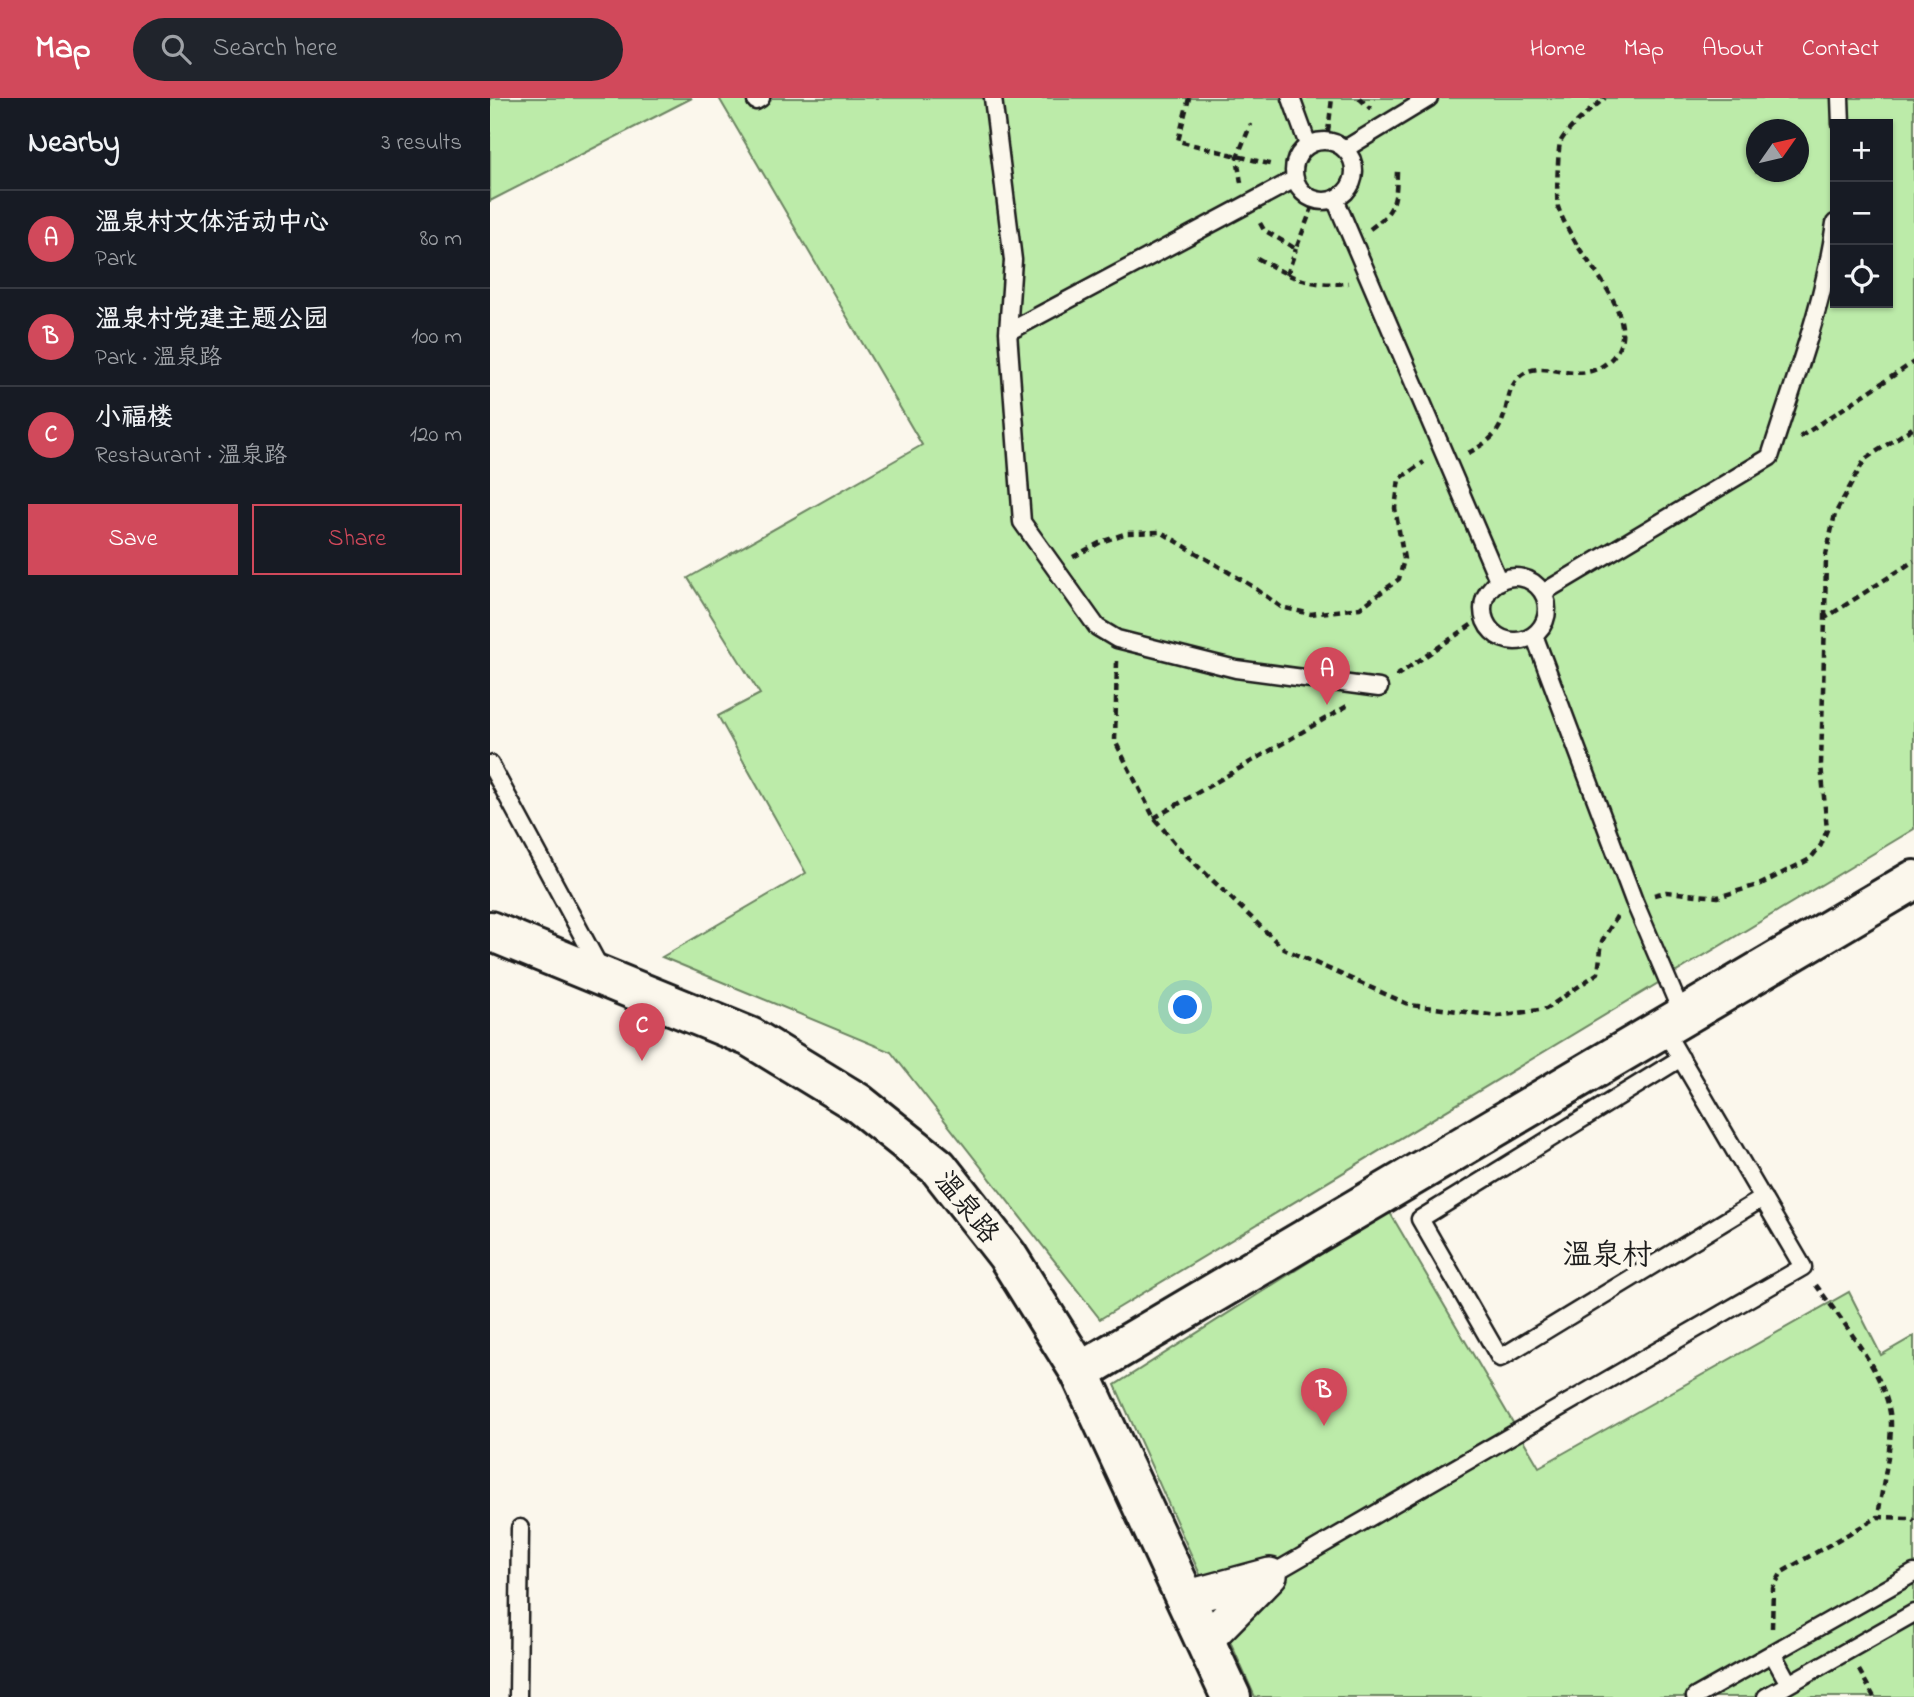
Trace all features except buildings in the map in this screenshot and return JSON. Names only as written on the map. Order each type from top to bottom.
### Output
[{"type":"main road","points":[[1080,1372],[1676,1034],[1914,880]]},
{"type":"main road","name":"温泉路","points":[[490,931],[750,1037],[858,1103],[938,1167],[1007,1255],[1080,1372],[1231,1697]]},
{"type":"street","points":[[1185,1598],[1270,1575]]},
{"type":"street","points":[[1205,1641],[1270,1575]]},
{"type":"lane","points":[[993,98],[1013,260],[1008,332],[1022,522],[1097,627],[1117,639],[1236,669],[1379,688]]},
{"type":"lane","points":[[1291,98],[1308,145]]},
{"type":"lane","points":[[1345,149],[1429,98]]},
{"type":"lane","points":[[1840,98],[1841,119]]},
{"type":"lane","points":[[1327,141],[1345,149],[1350,157],[1353,177],[1350,186],[1335,199],[1315,200],[1300,188],[1294,175],[1296,160],[1308,145],[1327,141]]},
{"type":"lane","points":[[1008,332],[1294,175]]},
{"type":"lane","points":[[1335,199],[1499,582]]},
{"type":"lane","points":[[1544,592],[1770,457],[1806,344],[1833,245]]},
{"type":"lane","points":[[1511,576],[1522,577],[1544,592],[1546,619],[1534,635],[1524,640],[1504,640],[1495,634],[1483,617],[1482,607],[1491,587],[1511,576]]},
{"type":"lane","points":[[1270,1575],[1803,1268],[1676,1034],[1634,901],[1534,635]]},
{"type":"lane","points":[[490,764],[605,978]]},
{"type":"lane","points":[[1676,1034],[1420,1219],[1500,1358],[1763,1198]]},
{"type":"lane","points":[[518,1697],[520,1528]]},
{"type":"lane","points":[[1695,1697],[1914,1573]]},
{"type":"lane","points":[[1766,1697],[1914,1613]]},
{"type":"lane","points":[[1772,1653],[1789,1684]]},
{"type":"path","points":[[1189,98],[1178,141],[1294,175]]},
{"type":"path","points":[[1327,141],[1332,98]]},
{"type":"path","points":[[1054,568],[1101,542],[1127,533],[1161,532],[1230,572],[1281,607],[1311,614],[1360,608],[1399,579],[1404,559],[1395,508],[1399,479],[1446,457],[1478,448],[1497,432],[1507,410],[1511,386],[1524,373],[1535,369],[1587,374],[1607,362],[1620,348],[1622,322],[1611,295],[1576,243],[1557,204],[1560,143],[1584,116],[1605,98]]},
{"type":"path","points":[[1353,241],[1382,220],[1396,200],[1397,171]]},
{"type":"path","points":[[1287,275],[1296,249]]},
{"type":"path","points":[[1256,258],[1287,275],[1324,285],[1370,280]]},
{"type":"path","points":[[1770,457],[1913,365]]},
{"type":"path","points":[[1117,639],[1115,741],[1154,818],[1178,847],[1284,949],[1410,1005],[1498,1016],[1546,1009],[1598,973],[1602,941],[1615,919],[1634,901],[1666,892],[1718,897],[1761,884],[1811,859],[1821,845],[1827,830],[1821,764],[1826,555],[1835,514],[1865,459],[1914,427]]},
{"type":"path","points":[[1825,618],[1914,561]]},
{"type":"path","points":[[1154,818],[1379,688],[1483,617]]},
{"type":"path","points":[[1803,1268],[1861,1348],[1885,1394],[1891,1424],[1878,1517]]},
{"type":"path","points":[[1772,1653],[1773,1588],[1782,1572],[1878,1517],[1910,1518],[1914,1521]]},
{"type":"path","points":[[1848,1650],[1874,1697]]},
{"type":"green space","points":[[490,98],[692,98],[490,201]]},
{"type":"green space","points":[[719,98],[1914,98],[1914,829],[1100,1319],[891,1052],[662,957],[806,873],[718,716],[760,694],[688,578],[922,445]]},
{"type":"green space","points":[[1389,1211],[1539,1467],[1849,1292],[1881,1355],[1914,1336],[1914,1697],[1255,1697],[1115,1385]]},
{"type":"place","name":"温泉村文体活动中心","points":[[1327,705]]},
{"type":"place","name":"小福楼","points":[[642,1061]]},
{"type":"place","name":"温泉村党建主题公园","points":[[1324,1426]]},
{"type":"district","name":"温泉村","points":[[1607,1254]]}]
